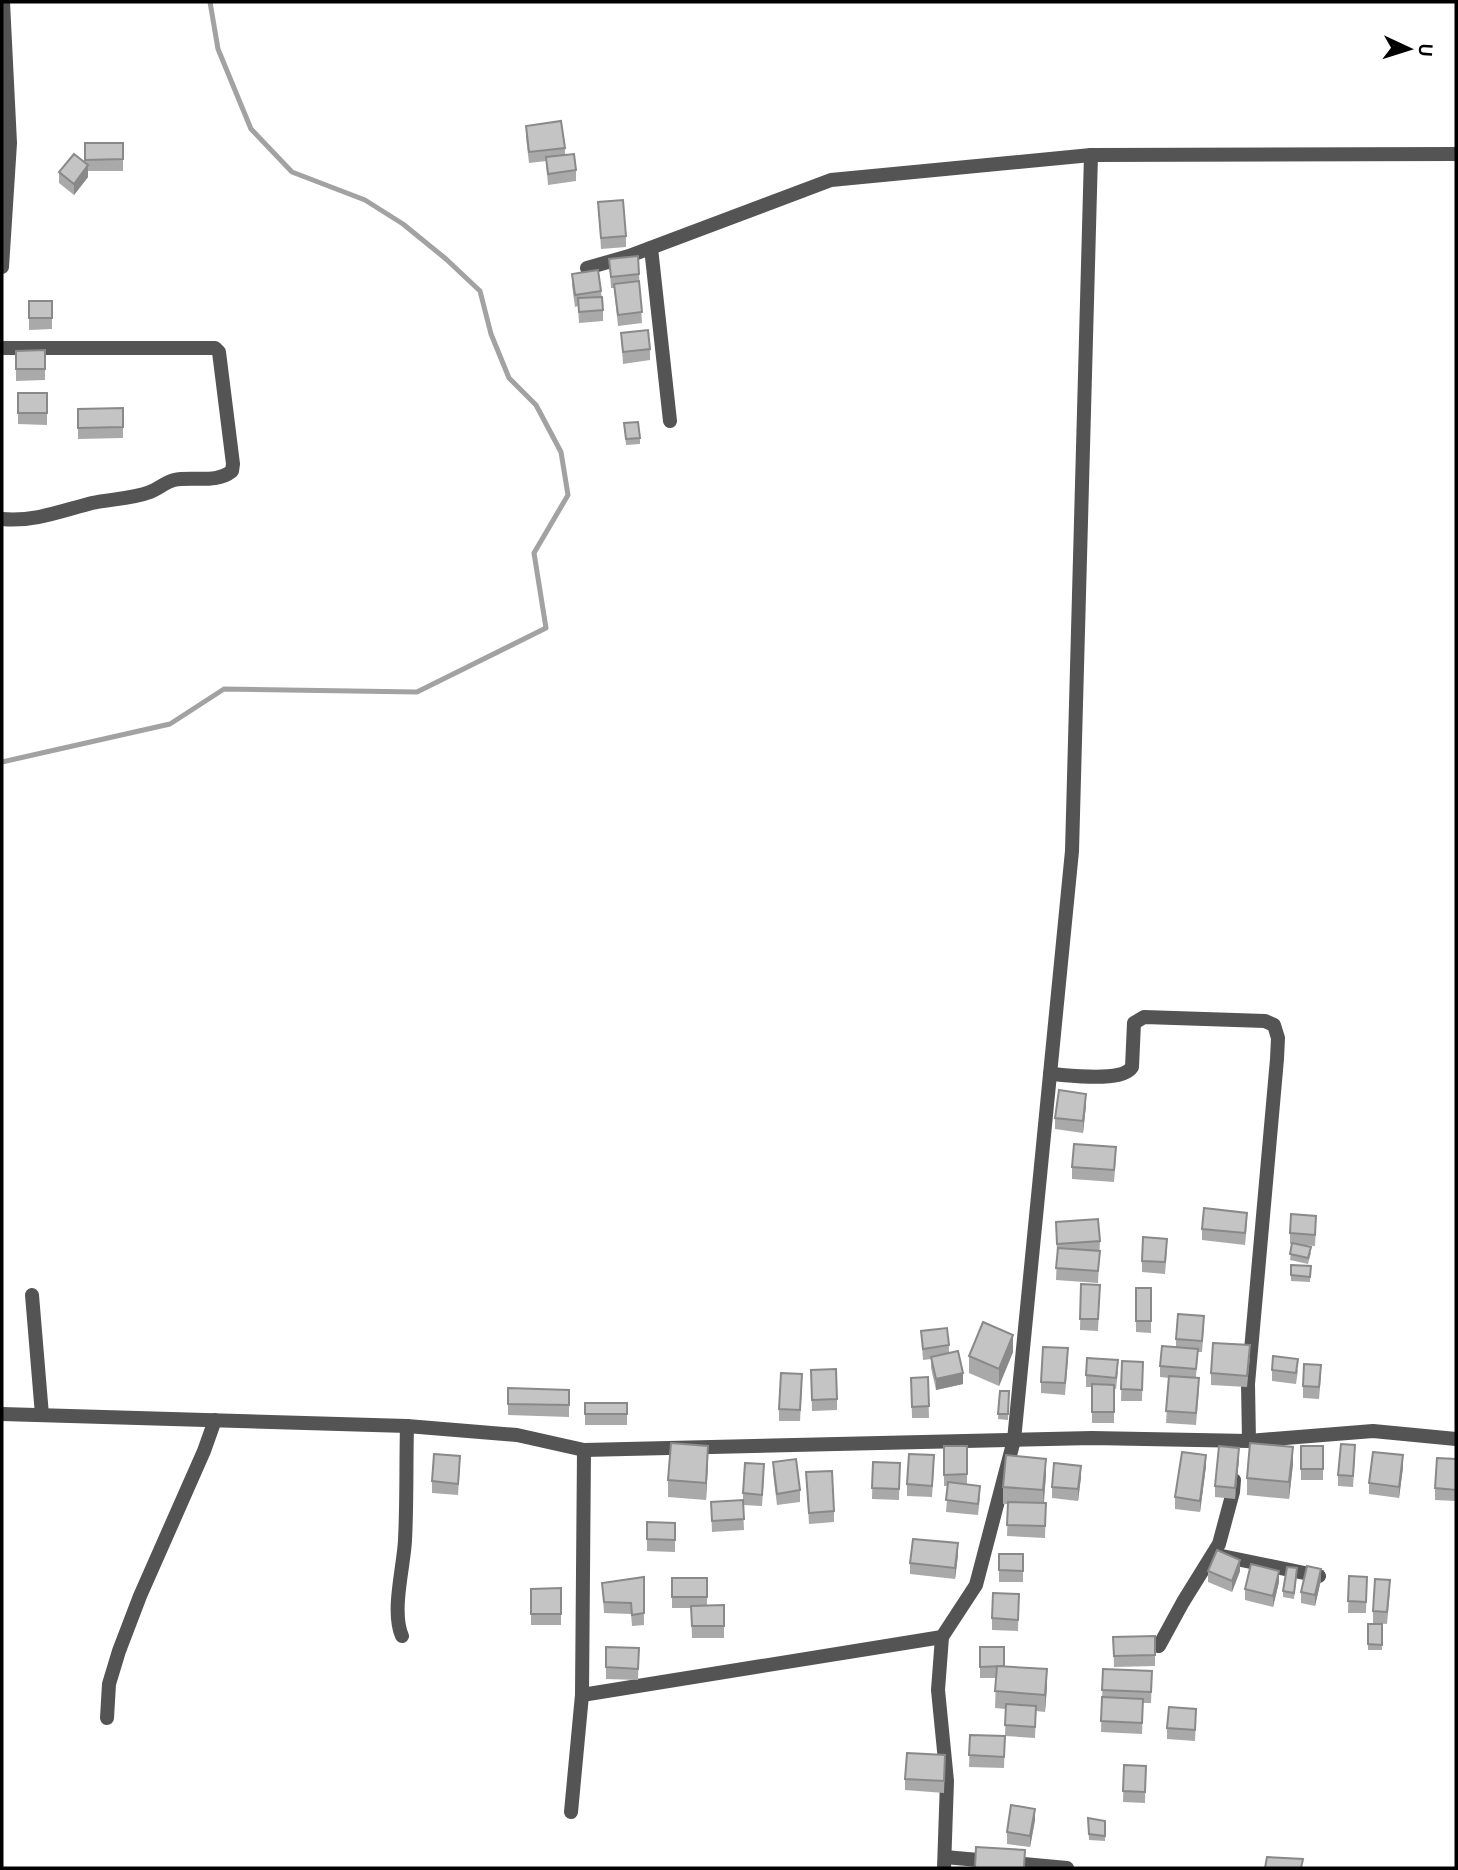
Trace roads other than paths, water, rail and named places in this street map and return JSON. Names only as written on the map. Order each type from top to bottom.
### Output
[{"type":"street","points":[[2,267],[6,143],[3,2]]},
{"type":"street","points":[[587,268],[651,248],[831,180],[1091,155],[1456,154]]},
{"type":"street","points":[[1067,1868],[945,1863],[947,1781],[938,1690],[943,1637],[976,1585],[1014,1440],[1072,851],[1091,155]]},
{"type":"street","points":[[651,248],[670,421]]},
{"type":"street","points":[[2,348],[215,348],[219,352],[233,464],[228,475],[170,481],[150,492],[91,503],[40,518],[2,519]]},
{"type":"street","points":[[1050,1074],[1116,1076],[1129,1072],[1132,1067],[1134,1023],[1144,1017],[1265,1021],[1274,1025],[1278,1038],[1248,1384],[1233,1492],[1214,1554],[1182,1602],[1159,1646]]},
{"type":"street","points":[[32,1295],[43,1415]]},
{"type":"street","points":[[2,1414],[407,1426],[517,1435],[584,1450],[1092,1438],[1239,1449],[1373,1431],[1456,1439]]},
{"type":"street","points":[[107,1718],[109,1684],[119,1650],[215,1420]]},
{"type":"street","points":[[402,1636],[399,1626],[399,1585],[405,1542],[407,1426]]},
{"type":"street","points":[[571,1812],[582,1695],[584,1450]]},
{"type":"street","points":[[1214,1554],[1319,1576]]},
{"type":"street","points":[[582,1695],[943,1637]]},
{"type":"waterway","points":[[2,762],[170,724],[224,689],[417,692],[546,628],[534,553],[568,495],[561,452],[536,405],[509,378],[491,334],[480,291],[403,224],[365,200],[292,172],[251,129],[218,49],[210,2]]}]
